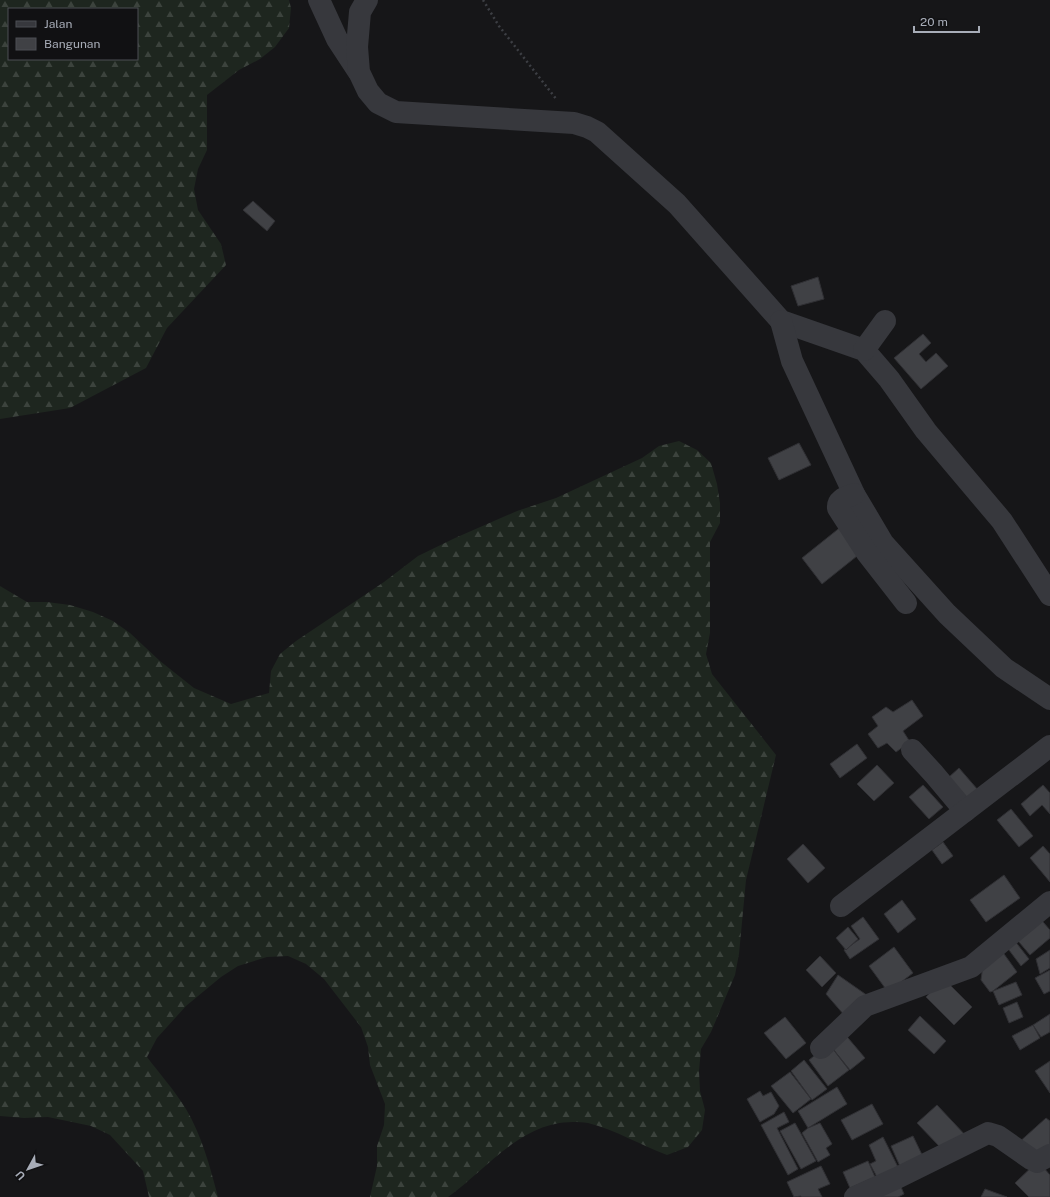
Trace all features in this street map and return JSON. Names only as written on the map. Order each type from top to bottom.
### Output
[{"type":"street","points":[[319,0],[337,39],[359,72],[368,91],[378,103],[396,112],[574,123],[587,127],[597,132],[678,204],[781,321],[792,361],[854,494],[840,500],[838,508],[875,548],[1004,668],[1050,699]]},
{"type":"street","points":[[359,72],[357,47],[360,12],[367,0]]},
{"type":"street","points":[[781,321],[864,350],[885,374],[926,431],[1002,521],[1050,595]]},
{"type":"street","points":[[864,350],[885,321]]},
{"type":"street","points":[[875,548],[906,603]]},
{"type":"street","points":[[841,906],[1050,746]]},
{"type":"street","points":[[912,750],[965,811]]},
{"type":"street","points":[[821,1048],[865,1006],[971,967],[1050,902]]},
{"type":"street","points":[[855,1197],[898,1178],[988,1133],[998,1136],[1037,1162],[1050,1155]]},
{"type":"path","points":[[483,0],[499,26],[574,123]]},
{"type":"green space","points":[[0,0],[289,0],[291,8],[289,28],[275,47],[260,59],[239,70],[207,95],[207,150],[198,169],[194,189],[198,210],[221,244],[226,265],[167,328],[146,368],[70,408],[0,419]]},
{"type":"green space","points":[[679,441],[697,450],[711,463],[717,484],[720,503],[720,523],[710,542],[710,633],[706,654],[712,674],[776,755],[746,880],[739,954],[735,975],[711,1032],[701,1049],[699,1071],[700,1091],[705,1110],[702,1130],[688,1147],[667,1155],[588,1123],[573,1122],[554,1124],[521,1138],[448,1197],[370,1197],[377,1166],[377,1146],[384,1125],[385,1104],[370,1065],[368,1047],[361,1027],[324,979],[306,964],[288,956],[267,957],[238,966],[221,977],[186,1006],[157,1038],[147,1057],[177,1096],[192,1119],[205,1152],[218,1197],[149,1197],[143,1171],[110,1135],[91,1126],[48,1117],[24,1118],[0,1116],[0,586],[27,602],[47,602],[70,605],[93,612],[113,621],[130,633],[160,661],[194,688],[231,704],[269,693],[271,671],[280,654],[296,641],[384,582],[418,556],[517,511],[556,498],[642,458],[659,446]]},
{"type":"building","points":[[253,201],[275,221],[267,231],[243,210]]},
{"type":"building","points":[[818,277],[824,299],[798,306],[791,286]]},
{"type":"building","points":[[923,334],[931,343],[919,354],[926,362],[936,353],[948,366],[921,389],[894,358]]},
{"type":"building","points":[[799,443],[811,465],[779,480],[768,458]]},
{"type":"building","points":[[842,526],[862,552],[822,584],[802,558]]},
{"type":"building","points":[[912,700],[923,716],[903,731],[910,742],[896,752],[887,743],[878,748],[868,734],[878,726],[872,717],[886,707],[893,712]]},
{"type":"building","points":[[857,744],[867,758],[840,778],[830,764]]},
{"type":"building","points":[[877,765],[894,783],[874,801],[857,784]]},
{"type":"building","points":[[959,768],[978,790],[968,799],[949,777]]},
{"type":"building","points":[[923,785],[943,807],[929,819],[909,797]]},
{"type":"building","points":[[1043,785],[1050,793],[1050,814],[1042,805],[1030,816],[1021,804]]},
{"type":"building","points":[[1011,809],[1033,836],[1019,847],[997,820]]},
{"type":"building","points":[[943,842],[953,856],[942,864],[932,850]]},
{"type":"building","points":[[803,844],[825,868],[808,883],[787,859]]},
{"type":"building","points":[[1043,846],[1050,854],[1050,882],[1030,858]]},
{"type":"building","points":[[1004,875],[1020,898],[986,922],[970,900]]},
{"type":"building","points":[[902,900],[916,919],[898,933],[884,914]]},
{"type":"building","points":[[1037,915],[1050,930],[1050,938],[1030,955],[1013,935]]},
{"type":"building","points":[[863,917],[879,939],[850,959],[844,950],[860,939],[851,926]]},
{"type":"building","points":[[848,927],[858,939],[846,950],[836,938]]},
{"type":"building","points":[[1011,936],[1029,959],[1021,966],[1003,942]]},
{"type":"building","points":[[894,947],[913,973],[888,992],[869,966]]},
{"type":"building","points":[[999,947],[1017,972],[990,992],[981,980],[984,958]]},
{"type":"building","points":[[1050,950],[1050,968],[1040,974],[1036,959]]},
{"type":"building","points":[[820,956],[836,973],[822,987],[806,970]]},
{"type":"building","points":[[1050,970],[1050,991],[1044,994],[1035,978]]},
{"type":"building","points":[[838,975],[868,996],[845,1016],[826,994]]},
{"type":"building","points":[[944,979],[972,1007],[954,1025],[926,997]]},
{"type":"building","points":[[1016,982],[1022,995],[999,1005],[993,991]]},
{"type":"building","points":[[1017,1002],[1023,1017],[1009,1023],[1003,1008]]},
{"type":"building","points":[[1050,1014],[1050,1032],[1041,1037],[1033,1025]]},
{"type":"building","points":[[920,1016],[946,1041],[934,1054],[908,1030]]},
{"type":"building","points":[[785,1017],[806,1043],[786,1059],[764,1033]]},
{"type":"building","points":[[1033,1025],[1040,1038],[1020,1050],[1012,1036]]},
{"type":"building","points":[[843,1032],[865,1058],[850,1070],[829,1044]]},
{"type":"building","points":[[829,1044],[849,1070],[828,1086],[809,1060]]},
{"type":"building","points":[[804,1060],[827,1089],[812,1100],[791,1071]]},
{"type":"building","points":[[1050,1061],[1050,1093],[1035,1071]]},
{"type":"building","points":[[790,1072],[811,1099],[793,1113],[771,1086]]},
{"type":"building","points":[[837,1087],[847,1104],[808,1128],[798,1111]]},
{"type":"building","points":[[760,1091],[763,1096],[771,1092],[779,1106],[774,1114],[760,1122],[747,1099]]},
{"type":"building","points":[[872,1104],[883,1124],[852,1140],[841,1120]]},
{"type":"building","points":[[937,1105],[967,1137],[939,1146],[917,1123]]},
{"type":"building","points":[[784,1112],[789,1122],[777,1128],[798,1169],[788,1175],[761,1125]]},
{"type":"building","points":[[1046,1118],[1050,1121],[1050,1148],[1037,1158],[1016,1145]]},
{"type":"building","points":[[795,1123],[816,1161],[801,1169],[780,1131]]},
{"type":"building","points":[[820,1123],[832,1144],[826,1148],[830,1155],[818,1162],[802,1133],[808,1128]]},
{"type":"building","points":[[913,1136],[925,1161],[902,1171],[891,1146]]},
{"type":"building","points":[[883,1137],[898,1167],[877,1177],[870,1164],[876,1161],[869,1145]]},
{"type":"building","points":[[868,1161],[875,1177],[850,1188],[843,1172]]},
{"type":"building","points":[[1038,1161],[1050,1175],[1050,1197],[1029,1197],[1015,1183]]},
{"type":"building","points":[[821,1166],[830,1184],[818,1189],[822,1197],[794,1197],[787,1182]]},
{"type":"building","points":[[898,1180],[904,1194],[898,1197],[858,1197]]},
{"type":"building","points":[[985,1189],[1007,1197],[981,1197]]}]
